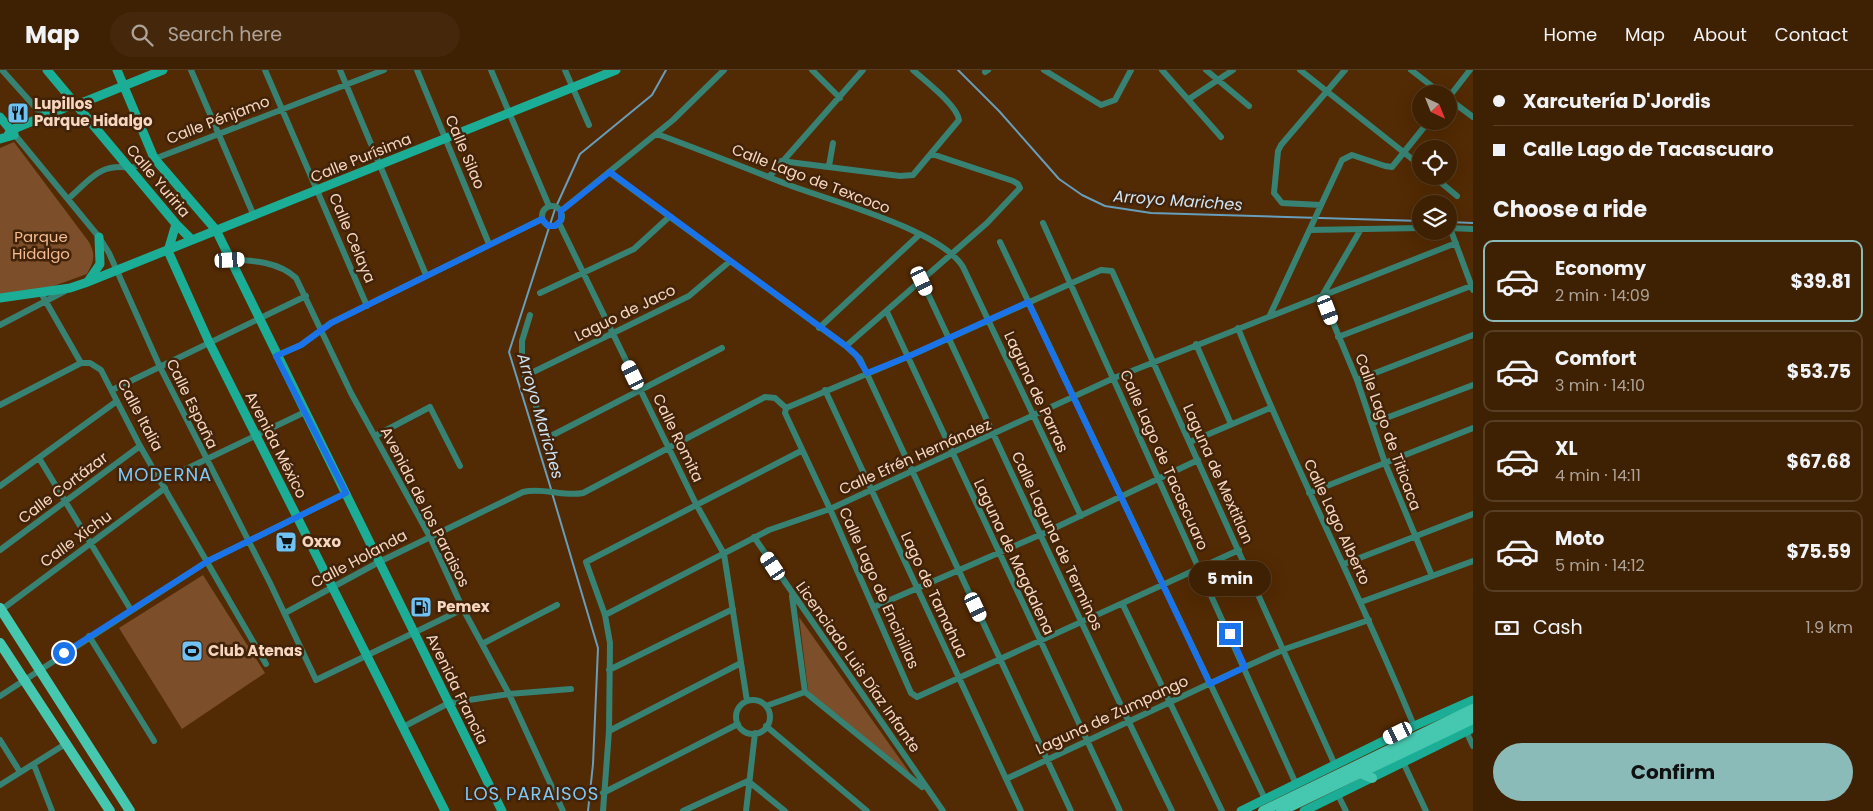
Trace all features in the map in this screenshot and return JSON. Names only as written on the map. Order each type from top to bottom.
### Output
[{"type":"main road","points":[[0,609],[130,811]]},
{"type":"main road","points":[[0,643],[110,811]]},
{"type":"main road","points":[[1263,811],[1473,709]]},
{"type":"main road","points":[[1281,811],[1473,719]]},
{"type":"main road","points":[[1360,773],[1372,778]]},
{"type":"street","points":[[2,70],[44,117]]},
{"type":"street","name":"Calle Yuriria","points":[[47,70],[79,105],[176,224],[192,240]]},
{"type":"street","name":"Avenida Francia","points":[[117,70],[154,158],[216,230],[276,356],[346,493],[502,811]]},
{"type":"street","points":[[9,135],[163,70]]},
{"type":"street","points":[[192,70],[254,216]]},
{"type":"street","name":"Calle Celaya","points":[[265,70],[367,306]]},
{"type":"street","points":[[340,70],[426,275]]},
{"type":"street","name":"Calle Pénjamo","points":[[68,199],[100,171],[116,166],[131,168],[384,70]]},
{"type":"street","name":"Calle Silao","points":[[417,70],[489,244]]},
{"type":"street","points":[[491,70],[550,206],[560,210],[562,216],[559,223],[552,226],[543,221]]},
{"type":"street","points":[[565,70],[588,125]]},
{"type":"street","name":"Calle Purísima","points":[[0,298],[43,297],[85,283],[616,70]]},
{"type":"street","points":[[560,210],[657,134],[724,70]]},
{"type":"street","points":[[812,70],[840,98]]},
{"type":"street","points":[[769,177],[781,161],[840,98],[863,70]]},
{"type":"street","points":[[781,161],[910,176],[932,154],[957,124],[958,114],[913,70]]},
{"type":"street","points":[[1044,70],[1101,105],[1112,103],[1119,94],[1131,70]]},
{"type":"street","points":[[1162,70],[1221,137]]},
{"type":"street","points":[[1206,70],[1249,106]]},
{"type":"street","points":[[1189,99],[1234,70]]},
{"type":"street","points":[[1300,70],[1412,158]]},
{"type":"street","points":[[1321,204],[1282,203],[1274,193],[1278,151],[1345,70]]},
{"type":"street","points":[[1411,70],[1430,85]]},
{"type":"street","points":[[1458,86],[1470,70]]},
{"type":"street","points":[[9,135],[44,117],[79,105]]},
{"type":"street","points":[[1458,105],[1473,117]]},
{"type":"street","points":[[0,117],[9,135]]},
{"type":"street","points":[[1270,315],[1344,157],[1352,155],[1389,168],[1395,164],[1422,130]]},
{"type":"street","name":"Calle Lago de Texcoco","points":[[657,134],[919,235],[953,254]]},
{"type":"street","name":"Calle España","points":[[9,135],[68,199],[99,237],[114,261],[116,271],[160,367],[285,613],[316,680],[367,657]]},
{"type":"street","points":[[829,166],[833,143]]},
{"type":"street","points":[[846,346],[953,254],[1016,194],[1019,185],[932,154]]},
{"type":"street","points":[[610,172],[856,355],[867,373],[911,472],[960,571],[1071,811]]},
{"type":"street","points":[[1444,185],[1456,195]]},
{"type":"street","points":[[543,221],[544,210],[550,206]]},
{"type":"street","points":[[540,293],[634,249],[669,216]]},
{"type":"street","points":[[276,356],[301,345],[322,329],[426,275],[489,244],[543,221]]},
{"type":"street","name":"Calle Romita","points":[[559,223],[696,504],[724,554],[747,701]]},
{"type":"street","name":"Calle Lago de Tacascuaro","points":[[1043,223],[1245,667],[1296,784]]},
{"type":"street","points":[[168,251],[176,224]]},
{"type":"street","points":[[1310,230],[1412,228]]},
{"type":"street","points":[[1457,228],[1473,228]]},
{"type":"street","points":[[1322,296],[1361,229]]},
{"type":"street","points":[[819,328],[919,235]]},
{"type":"street","points":[[85,283],[98,268],[99,237]]},
{"type":"street","points":[[1338,337],[1472,288],[1455,240]]},
{"type":"street","points":[[1000,242],[1075,397],[1162,585],[1266,799]]},
{"type":"street","name":"Calle Efrén Hernández","points":[[605,615],[754,537],[830,509],[1114,378],[1196,344],[1456,243]]},
{"type":"street","name":"Avenida México","points":[[168,251],[209,342],[445,811]]},
{"type":"street","name":"Laguna de Parras","points":[[953,254],[963,267],[1081,516]]},
{"type":"street","name":"Avenida de los Paraisos","points":[[230,260],[258,261],[287,270],[296,278],[351,393],[430,537],[464,609],[509,694],[564,811]]},
{"type":"street","name":"Laguo de Jaco","points":[[525,376],[688,296],[729,262]]},
{"type":"street","name":"Laguna de Mextitlan","points":[[1071,283],[1101,270],[1110,270],[1115,276],[1335,765]]},
{"type":"street","name":"Calle Laguna de Terminos","points":[[922,281],[1042,534],[1080,623],[1172,811]]},
{"type":"street","points":[[786,408],[907,357],[1071,283]]},
{"type":"street","points":[[112,390],[306,296]]},
{"type":"street","name":"Calle Lago de Titicaca","points":[[1322,296],[1357,380],[1385,463],[1432,576]]},
{"type":"street","points":[[0,325],[43,297],[81,363],[0,406]]},
{"type":"street","name":"Laguna de Magdalena","points":[[887,312],[951,454],[1120,811]]},
{"type":"street","points":[[530,315],[521,352],[525,376],[547,438],[722,348]]},
{"type":"street","name":"Calle Lago Alberto","points":[[1238,328],[1270,408],[1344,564],[1414,726]]},
{"type":"street","points":[[1357,380],[1473,335]]},
{"type":"street","points":[[1196,344],[1231,424]]},
{"type":"street","name":"Calle Italia","points":[[81,363],[90,363],[96,366],[105,376],[140,446],[266,664]]},
{"type":"street","points":[[1373,423],[1473,385]]},
{"type":"street","name":"Lago de Tamahua","points":[[826,390],[1021,811]]},
{"type":"street","name":"Calle Holanda","points":[[285,613],[379,562],[524,492],[540,490],[583,493],[765,397],[775,398],[786,408]]},
{"type":"street","points":[[0,486],[118,401]]},
{"type":"street","points":[[375,436],[430,408],[460,466]]},
{"type":"street","name":"Calle Lago de Encinillas","points":[[786,408],[785,413],[801,451],[830,509],[915,696],[920,697],[959,679]]},
{"type":"street","points":[[1190,442],[1270,408]]},
{"type":"street","points":[[161,481],[255,434],[305,412]]},
{"type":"street","points":[[1309,492],[1473,428]]},
{"type":"street","name":"Calle Cortázar","points":[[0,550],[140,446]]},
{"type":"street","points":[[603,811],[608,731],[610,643],[605,615],[586,562],[801,451]]},
{"type":"street","points":[[39,458],[131,610]]},
{"type":"street","points":[[874,607],[918,590],[1042,534],[1198,460]]},
{"type":"street","name":"Calle Xichu","points":[[0,609],[90,545],[165,488]]},
{"type":"street","points":[[0,696],[89,636],[208,561],[346,493]]},
{"type":"street","points":[[1344,564],[1473,514]]},
{"type":"street","name":"Licenciado Luis Díaz Infante","points":[[754,537],[943,811]]},
{"type":"street","points":[[959,679],[1239,550]]},
{"type":"street","points":[[1361,602],[1473,561]]},
{"type":"street","points":[[792,594],[805,692],[927,790]]},
{"type":"street","points":[[1123,604],[1222,811]]},
{"type":"street","points":[[482,644],[558,605]]},
{"type":"street","points":[[367,657],[414,632],[464,609]]},
{"type":"street","points":[[609,670],[733,609]]},
{"type":"street","name":"Laguna de Zumpango","points":[[1006,779],[1284,649],[1369,620]]},
{"type":"street","points":[[89,636],[154,741]]},
{"type":"street","points":[[608,731],[741,663]]},
{"type":"street","points":[[403,727],[449,703],[509,694],[571,689]]},
{"type":"street","points":[[766,706],[805,692]]},
{"type":"street","points":[[758,700],[766,706],[770,716],[766,726],[755,733],[745,731],[738,724],[736,713],[742,704],[747,701],[758,700]]},
{"type":"street","points":[[1241,811],[1414,726],[1473,700]]},
{"type":"street","points":[[603,793],[738,724]]},
{"type":"street","points":[[766,726],[867,811]]},
{"type":"street","points":[[1304,811],[1469,730],[1473,746]]},
{"type":"street","points":[[746,811],[755,733]]},
{"type":"street","points":[[0,740],[20,772]]},
{"type":"street","points":[[0,785],[67,744]]},
{"type":"street","points":[[1403,762],[1426,811]]},
{"type":"street","points":[[34,765],[52,811]]},
{"type":"street","points":[[683,811],[748,781]]},
{"type":"street","points":[[748,781],[785,811]]},
{"type":"street","points":[[1338,795],[1346,811]]},
{"type":"green space","name":"Parque Hidalgo","points":[[14,142],[89,242],[93,251],[93,258],[87,274],[48,288],[0,298],[0,148]]},
{"type":"green space","name":"Club Atenas","points":[[203,575],[265,673],[182,729],[119,628]]},
{"type":"green space","points":[[799,617],[912,776],[809,697]]},
{"type":"waterway","name":"Arroyo Mariches","points":[[551,489],[509,352],[555,209],[580,154],[652,95],[666,70]]},
{"type":"waterway","name":"Arroyo Mariches","points":[[958,70],[999,111],[1059,179],[1082,195],[1105,206],[1151,213],[1412,221]]},
{"type":"waterway","name":"Arroyo Mariches","points":[[1457,222],[1473,223]]},
{"type":"waterway","name":"Arroyo Mariches","points":[[552,493],[598,648],[593,764],[588,811]]},
{"type":"place","name":"Lupillos Parque Hidalgo","points":[[18,113]]},
{"type":"place","name":"Oxxo","points":[[286,542]]},
{"type":"place","name":"Pemex","points":[[421,607]]},
{"type":"place","name":"Club Atenas","points":[[192,651]]},
{"type":"district","name":"MODERNA","points":[[165,475]]},
{"type":"district","name":"LOS PARAISOS","points":[[532,794]]},
{"type":"route","points":[[64,653],[208,561],[346,493],[276,356],[310,340],[331,323],[542,219],[548,226],[555,226],[561,220],[561,211],[610,172],[729,262],[846,346],[860,360],[867,373],[907,357],[1028,302],[1075,397],[1120,497],[1210,684],[1245,667],[1230,634]]}]
